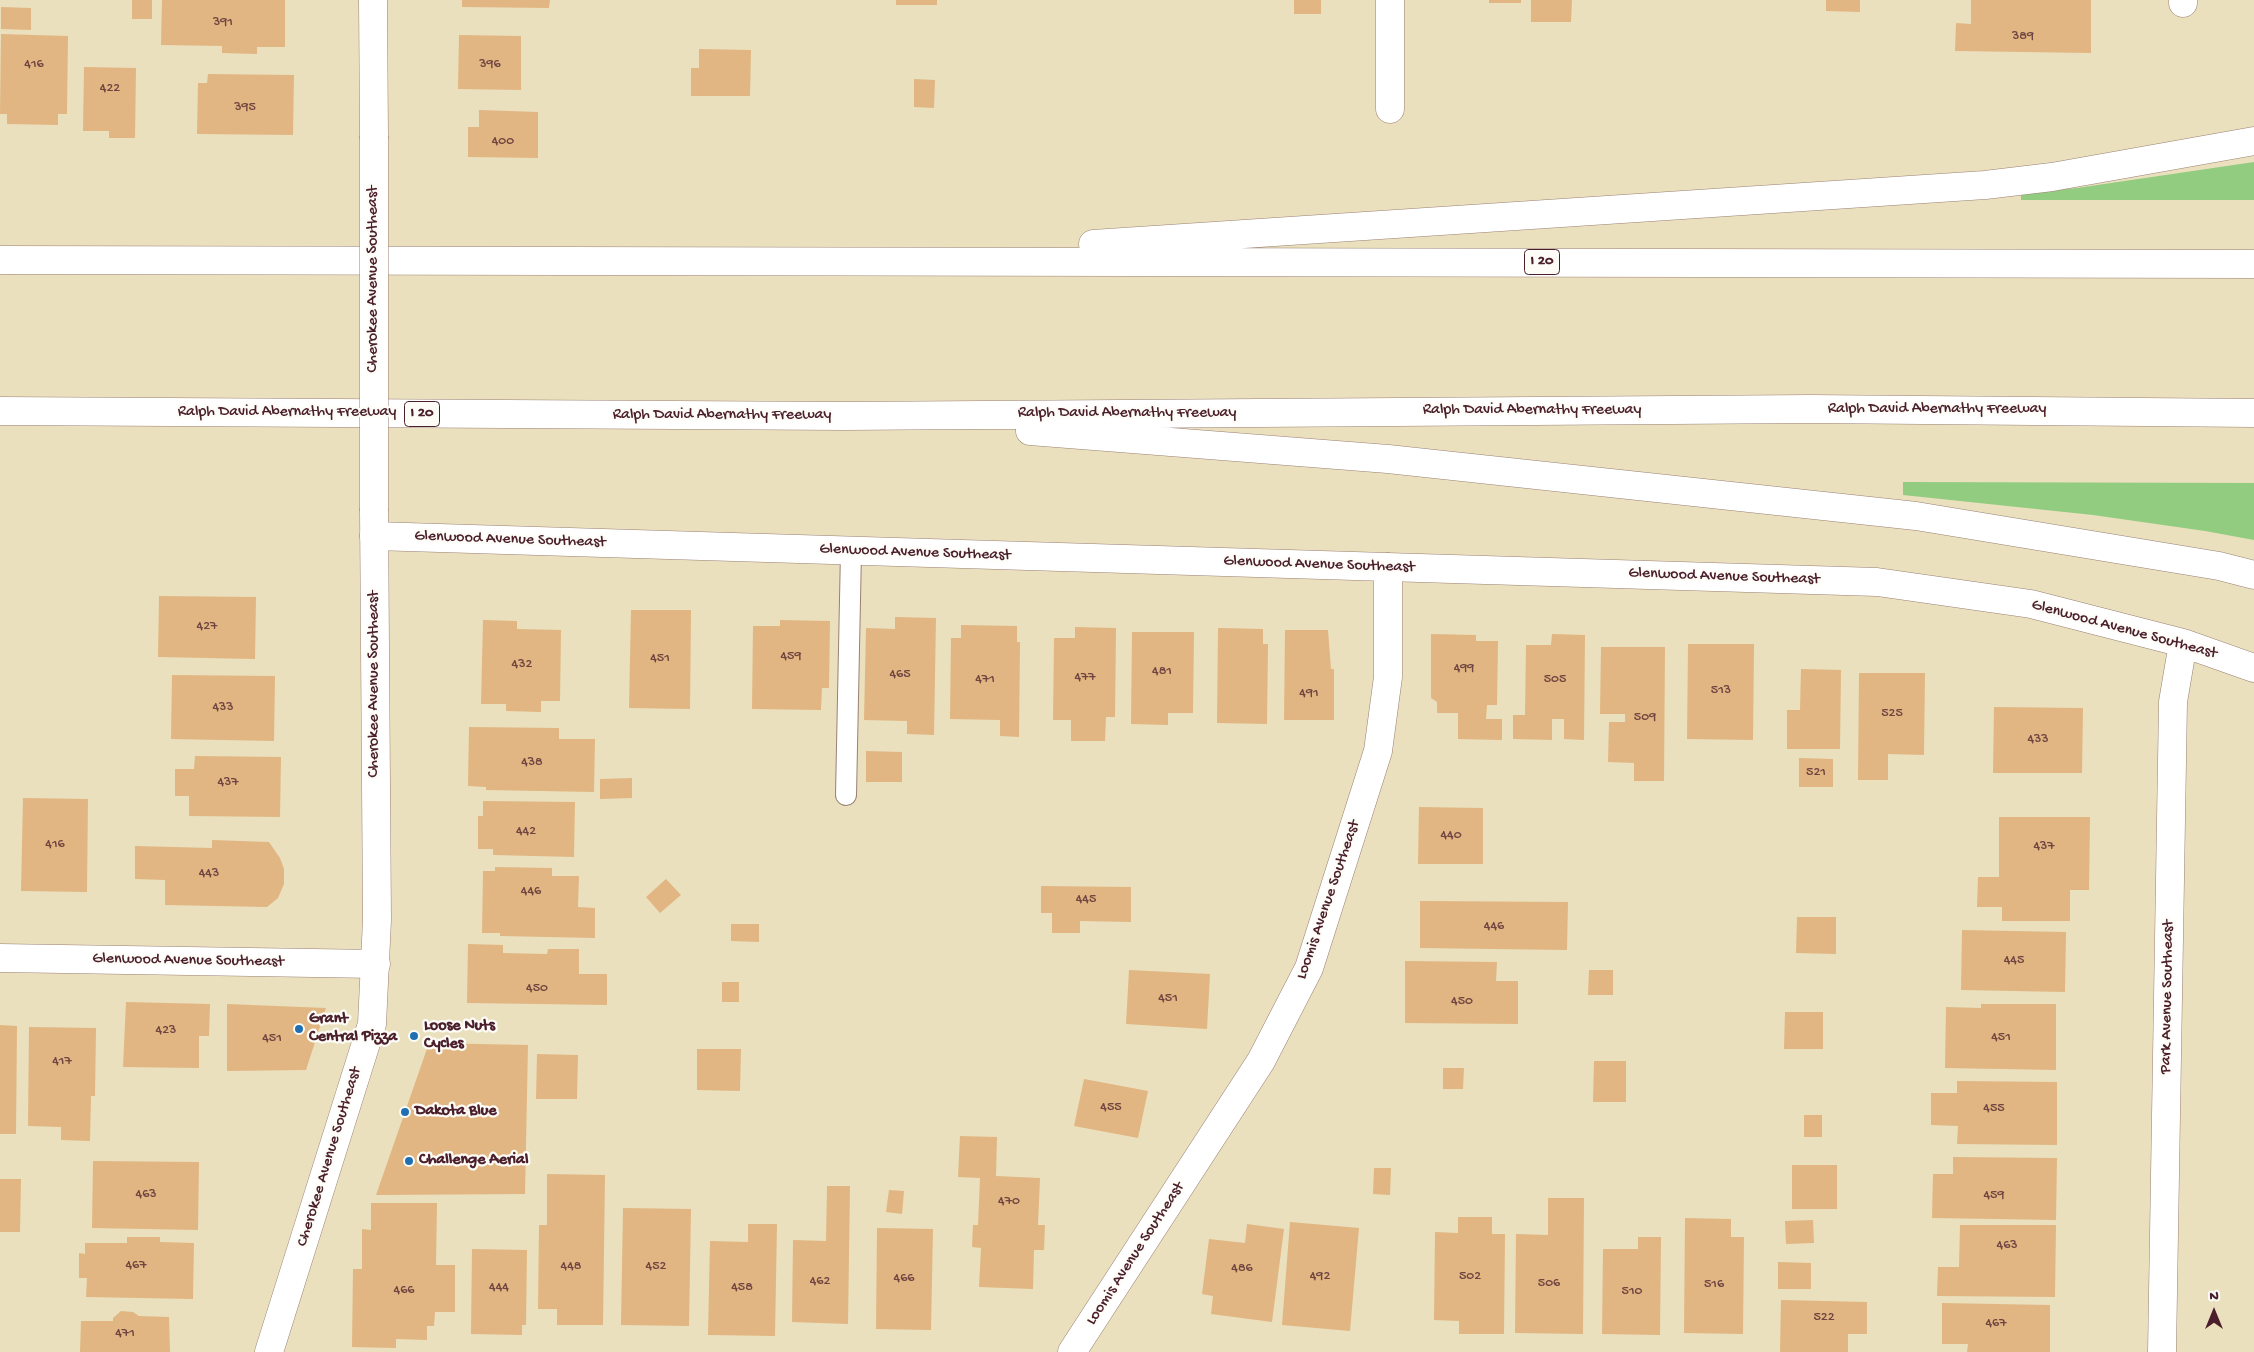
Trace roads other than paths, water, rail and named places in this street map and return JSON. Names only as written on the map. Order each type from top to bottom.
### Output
[{"type":"main road","name":"Cherokee Avenue Southeast","points":[[269,1352],[372,1024],[376,964],[373,0]]},
{"type":"main road","points":[[1390,0],[1390,109]]},
{"type":"main road","points":[[830,260],[1424,224],[1986,186],[2052,177],[2254,141]]},
{"type":"main road","name":"I 20","points":[[0,260],[2254,264]]},
{"type":"main road","name":"Ralph David Abernathy Freeway","points":[[0,411],[844,416],[1811,409],[2254,413]]},
{"type":"main road","points":[[844,416],[1388,459],[1916,516],[2219,566],[2254,575]]},
{"type":"main road","name":"Glenwood Avenue Southeast","points":[[374,523],[851,551],[1877,582],[2031,604],[2183,643],[2254,668]]},
{"type":"main road","name":"Loomis Avenue Southeast","points":[[1072,1352],[1261,1061],[1309,968],[1378,751],[1388,677],[1388,567]]},
{"type":"main road","name":"Park Avenue Southeast","points":[[2162,1352],[2173,702],[2183,643]]},
{"type":"main road","name":"Glenwood Avenue Southeast","points":[[0,958],[376,964]]},
{"type":"lane","points":[[846,795],[851,551]]},
{"type":"place","name":"Grant Central Pizza","points":[[299,1029]]},
{"type":"place","name":"Loose Nuts Cycles","points":[[414,1036]]},
{"type":"place","name":"Dakota Blue","points":[[405,1112]]},
{"type":"place","name":"Challenge Aerial","points":[[409,1161]]}]
